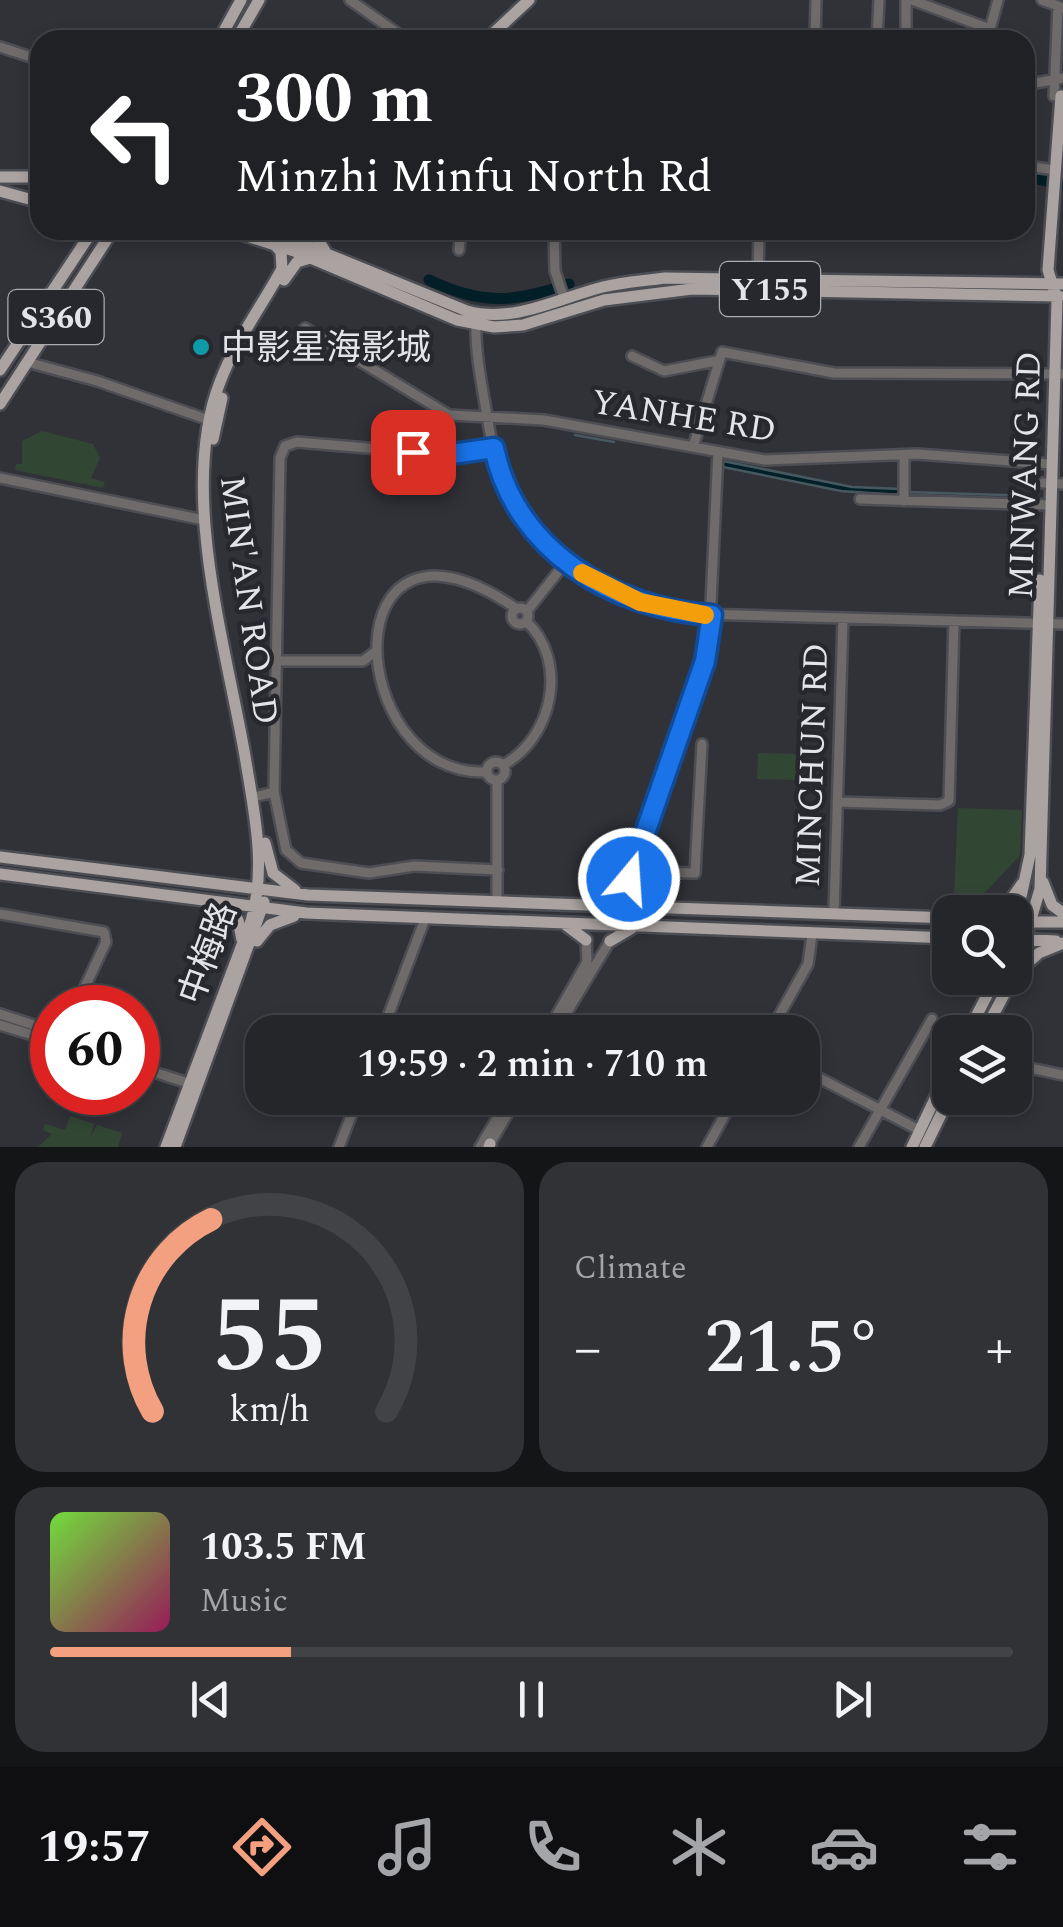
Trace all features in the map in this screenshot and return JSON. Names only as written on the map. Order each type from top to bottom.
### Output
[{"type":"main road","points":[[224,30],[240,0]]},
{"type":"main road","points":[[242,30],[259,0]]},
{"type":"main road","points":[[497,30],[529,0]]},
{"type":"main road","points":[[508,30],[537,0]]},
{"type":"main road","name":"MINWANG RD","points":[[1035,872],[1042,624],[1048,568],[1046,506],[1052,483],[1048,464],[1058,420],[1050,192],[1058,96]]},
{"type":"main road","points":[[0,178],[30,178]]},
{"type":"main road","points":[[0,191],[30,199]]},
{"type":"main road","name":"S360","points":[[0,370],[86,240]]},
{"type":"main road","name":"S360","points":[[0,404],[106,240]]},
{"type":"main road","points":[[275,240],[282,257],[283,276]]},
{"type":"main road","points":[[280,240],[310,258],[484,320]]},
{"type":"main road","points":[[285,240],[484,320]]},
{"type":"main road","points":[[320,240],[328,254]]},
{"type":"main road","points":[[283,276],[297,262],[310,258]]},
{"type":"main road","name":"MIN'AN ROAD","points":[[262,845],[204,520],[208,420],[229,361],[283,276]]},
{"type":"main road","name":"MIN'AN ROAD","points":[[262,890],[258,796],[216,551],[209,470],[220,403],[230,373],[283,276]]},
{"type":"main road","name":"Y155","points":[[484,320],[526,311],[561,290],[665,278],[1054,290]]},
{"type":"main road","name":"Y155","points":[[484,320],[523,324],[604,300],[681,290],[1054,290]]},
{"type":"main road","points":[[1048,464],[1055,374]]},
{"type":"main road","points":[[1042,624],[1046,506]]},
{"type":"main road","points":[[220,885],[251,876],[262,845]]},
{"type":"main road","points":[[262,845],[273,874],[284,885],[308,895]]},
{"type":"main road","points":[[0,857],[308,895],[932,917]]},
{"type":"main road","points":[[1016,895],[1035,872]]},
{"type":"main road","points":[[1035,872],[1049,899],[1063,913]]},
{"type":"main road","points":[[1035,872],[1032,922],[1063,922]]},
{"type":"main road","points":[[1026,895],[1035,872]]},
{"type":"main road","points":[[0,874],[306,913],[932,938]]},
{"type":"main road","points":[[630,874],[634,894],[660,907]]},
{"type":"main road","points":[[591,906],[614,896],[630,874]]},
{"type":"main road","name":"中梅路","points":[[175,1147],[244,961],[262,890]]},
{"type":"main road","points":[[208,902],[238,920],[241,946]]},
{"type":"main road","name":"中梅路","points":[[166,1147],[259,908]]},
{"type":"main road","points":[[244,961],[270,925],[306,913]]},
{"type":"main road","points":[[562,924],[586,940]]},
{"type":"main road","points":[[610,942],[640,927]]},
{"type":"main road","points":[[1032,941],[1063,942]]},
{"type":"main road","points":[[1032,959],[1063,942]]},
{"type":"main road","points":[[912,1147],[932,1104]]},
{"type":"main road","points":[[925,1147],[941,1115]]},
{"type":"street","points":[[350,0],[394,30]]},
{"type":"street","points":[[815,30],[816,0]]},
{"type":"street","points":[[877,30],[878,0]]},
{"type":"street","points":[[907,30],[909,0],[990,28],[998,0]]},
{"type":"street","points":[[1042,0],[1061,7]]},
{"type":"street","name":"MINWANG RD","points":[[1058,96],[1061,7]]},
{"type":"street","points":[[0,47],[30,57]]},
{"type":"street","points":[[1035,83],[1060,79]]},
{"type":"street","points":[[1035,168],[1053,171]]},
{"type":"street","points":[[459,250],[460,240]]},
{"type":"street","points":[[554,240],[554,264],[561,290]]},
{"type":"street","points":[[758,279],[759,240]]},
{"type":"street","points":[[484,320],[487,418],[518,512],[566,562],[640,602],[712,615],[1063,624]]},
{"type":"street","name":"YANHE RD","points":[[305,328],[439,411],[531,419],[777,460],[904,455],[1002,457],[1048,464]]},
{"type":"street","points":[[693,447],[716,361],[722,352],[834,373],[1055,374]]},
{"type":"street","points":[[632,356],[664,371],[716,361]]},
{"type":"street","points":[[27,362],[96,380],[208,420]]},
{"type":"street","points":[[494,448],[445,455],[297,442],[285,446],[280,458],[274,792],[286,850],[302,863],[369,874],[414,866],[498,870]]},
{"type":"street","points":[[630,874],[705,661],[712,615],[718,453]]},
{"type":"street","points":[[904,455],[904,495]]},
{"type":"street","points":[[0,478],[204,520]]},
{"type":"street","points":[[860,499],[904,495],[1046,506]]},
{"type":"street","points":[[524,614],[566,562]]},
{"type":"street","points":[[1048,568],[1063,568]]},
{"type":"street","points":[[497,781],[486,772],[456,770],[415,744],[384,695],[378,674],[378,629],[398,588],[416,576],[462,580],[524,614],[548,650],[553,680],[533,738],[503,765]]},
{"type":"street","name":"MINCHUN RD","points":[[834,912],[842,619]]},
{"type":"street","points":[[837,802],[940,805],[949,801],[954,621]]},
{"type":"street","points":[[276,661],[363,661],[376,651]]},
{"type":"street","points":[[363,661],[378,674]]},
{"type":"street","points":[[637,853],[652,872],[695,873],[702,744]]},
{"type":"street","points":[[486,772],[495,762],[503,765]]},
{"type":"street","points":[[497,781],[504,776],[503,765]]},
{"type":"street","points":[[497,781],[497,902]]},
{"type":"street","points":[[258,796],[274,792]]},
{"type":"street","points":[[0,914],[104,932],[106,942],[86,985]]},
{"type":"street","points":[[389,1015],[425,920]]},
{"type":"street","points":[[780,1015],[808,964],[812,935]]},
{"type":"street","points":[[556,1015],[587,962],[586,940]]},
{"type":"street","points":[[565,1015],[610,942]]},
{"type":"street","points":[[0,1014],[30,1024]]},
{"type":"street","points":[[860,1147],[932,1019]]},
{"type":"street","points":[[0,1025],[30,1034]]},
{"type":"street","points":[[1032,1068],[1063,1075]]},
{"type":"street","points":[[160,1074],[188,1083]]},
{"type":"street","points":[[820,1078],[919,1130]]},
{"type":"street","points":[[339,1147],[351,1115]]},
{"type":"street","points":[[487,1146],[501,1115]]},
{"type":"street","points":[[487,1146],[506,1115]]},
{"type":"street","points":[[707,1147],[725,1115]]},
{"type":"green space","points":[[42,431],[93,444],[100,458],[91,478],[105,482],[103,488],[15,470],[16,464],[22,464],[22,441]]},
{"type":"green space","points":[[758,753],[799,754],[798,780],[757,779]]},
{"type":"green space","points":[[958,808],[1022,810],[1020,855],[983,895],[954,894]]},
{"type":"green space","points":[[70,1116],[94,1124],[90,1138],[97,1125],[122,1133],[118,1147],[38,1147],[52,1134],[43,1130],[45,1124],[65,1130]]},
{"type":"water","points":[[723,461],[852,487],[900,489],[900,495],[841,491],[723,467]]},
{"type":"waterway","points":[[1037,179],[1063,184]]},
{"type":"waterway","points":[[429,280],[465,294],[498,298],[531,295],[569,284]]},
{"type":"waterway","points":[[575,435],[614,442]]},
{"type":"waterway","points":[[907,492],[1035,496]]},
{"type":"slow traffic","points":[[582,573],[640,602],[705,615]]},
{"type":"place","name":"中影星海影城","points":[[201,347]]},
{"type":"route","points":[[413,452],[445,455],[494,448],[510,500],[553,553],[622,595],[672,610],[712,615],[705,661],[629,879]]}]
